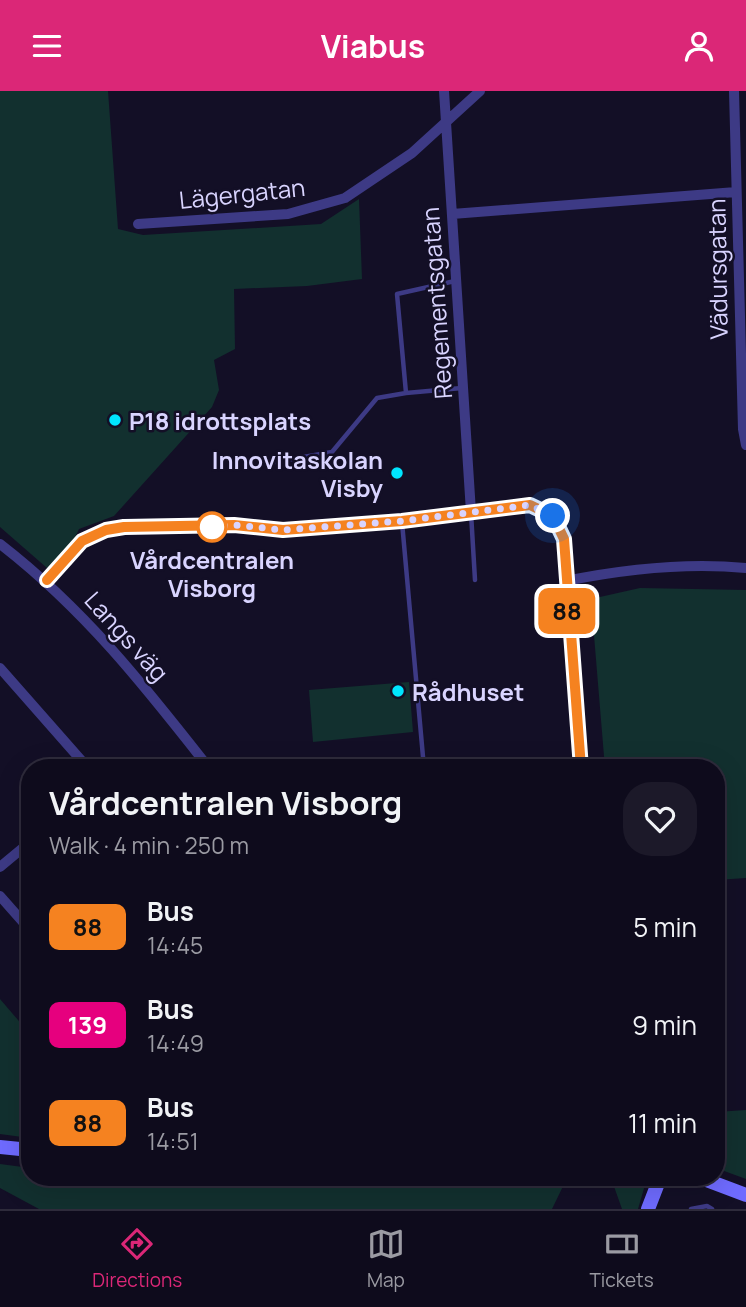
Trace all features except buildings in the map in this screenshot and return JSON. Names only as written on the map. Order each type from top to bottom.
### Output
[{"type":"main road","points":[[0,1147],[21,1149]]},
{"type":"main road","points":[[648,1209],[657,1186]]},
{"type":"main road","points":[[722,1186],[746,1195]]},
{"type":"street","name":"Regementsgatan","points":[[444,91],[471,512]]},
{"type":"street","name":"Lägergatan","points":[[138,224],[288,214],[345,198],[412,153],[480,91]]},
{"type":"street","name":"Vädursgatan","points":[[734,91],[743,429],[746,445]]},
{"type":"street","points":[[734,109],[746,108]]},
{"type":"street","points":[[452,214],[736,192]]},
{"type":"street","points":[[47,580],[82,541],[106,530],[124,527],[234,525],[283,530],[402,521],[530,505],[544,509],[553,516],[564,539],[580,759]]},
{"type":"street","name":"Langs väg","points":[[0,544],[47,580],[117,652],[202,759]]},
{"type":"street","points":[[565,581],[617,571],[682,566],[746,568]]},
{"type":"street","points":[[0,668],[80,759]]},
{"type":"street","points":[[0,867],[21,850]]},
{"type":"street","points":[[0,896],[21,920]]},
{"type":"lane","points":[[406,393],[397,294],[456,280]]},
{"type":"lane","points":[[275,463],[332,452],[377,398],[463,388]]},
{"type":"lane","points":[[471,512],[475,580]]},
{"type":"lane","points":[[402,521],[423,759]]},
{"type":"lane","points":[[691,1209],[707,1206],[712,1209]]},
{"type":"green space","points":[[0,91],[108,91],[118,229],[143,235],[321,224],[359,199],[362,279],[307,286],[234,289],[235,349],[214,360],[219,390],[212,407],[114,516],[79,529],[69,550],[47,568],[0,527]]},
{"type":"green space","points":[[640,588],[746,590],[746,878],[725,879],[725,759],[604,759],[591,599]]},
{"type":"green space","points":[[409,682],[413,732],[313,742],[309,690]]},
{"type":"green space","points":[[0,999],[21,1024],[21,1137],[0,1134]]},
{"type":"green space","points":[[746,1110],[746,1179],[725,1171],[725,1111]]},
{"type":"green space","points":[[0,1164],[21,1167],[21,1186],[563,1186],[552,1209],[39,1209],[0,1188]]},
{"type":"green space","points":[[614,1186],[645,1186],[638,1209],[622,1209]]},
{"type":"bus line","name":"88","points":[[47,580],[90,535],[124,527],[234,525],[283,530],[402,521],[497,507],[530,505],[544,509],[561,527],[564,539],[580,759]]},
{"type":"place","name":"P18 idrottsplats","points":[[115,420]]},
{"type":"place","name":"Innovitaskolan Visby","points":[[397,473]]},
{"type":"place","name":"Vårdcentralen Visborg","points":[[212,527]]},
{"type":"place","name":"Rådhuset","points":[[398,691]]},
{"type":"route","points":[[212,527],[234,525],[283,530],[402,521],[497,507],[530,505],[544,509],[553,516]]}]
